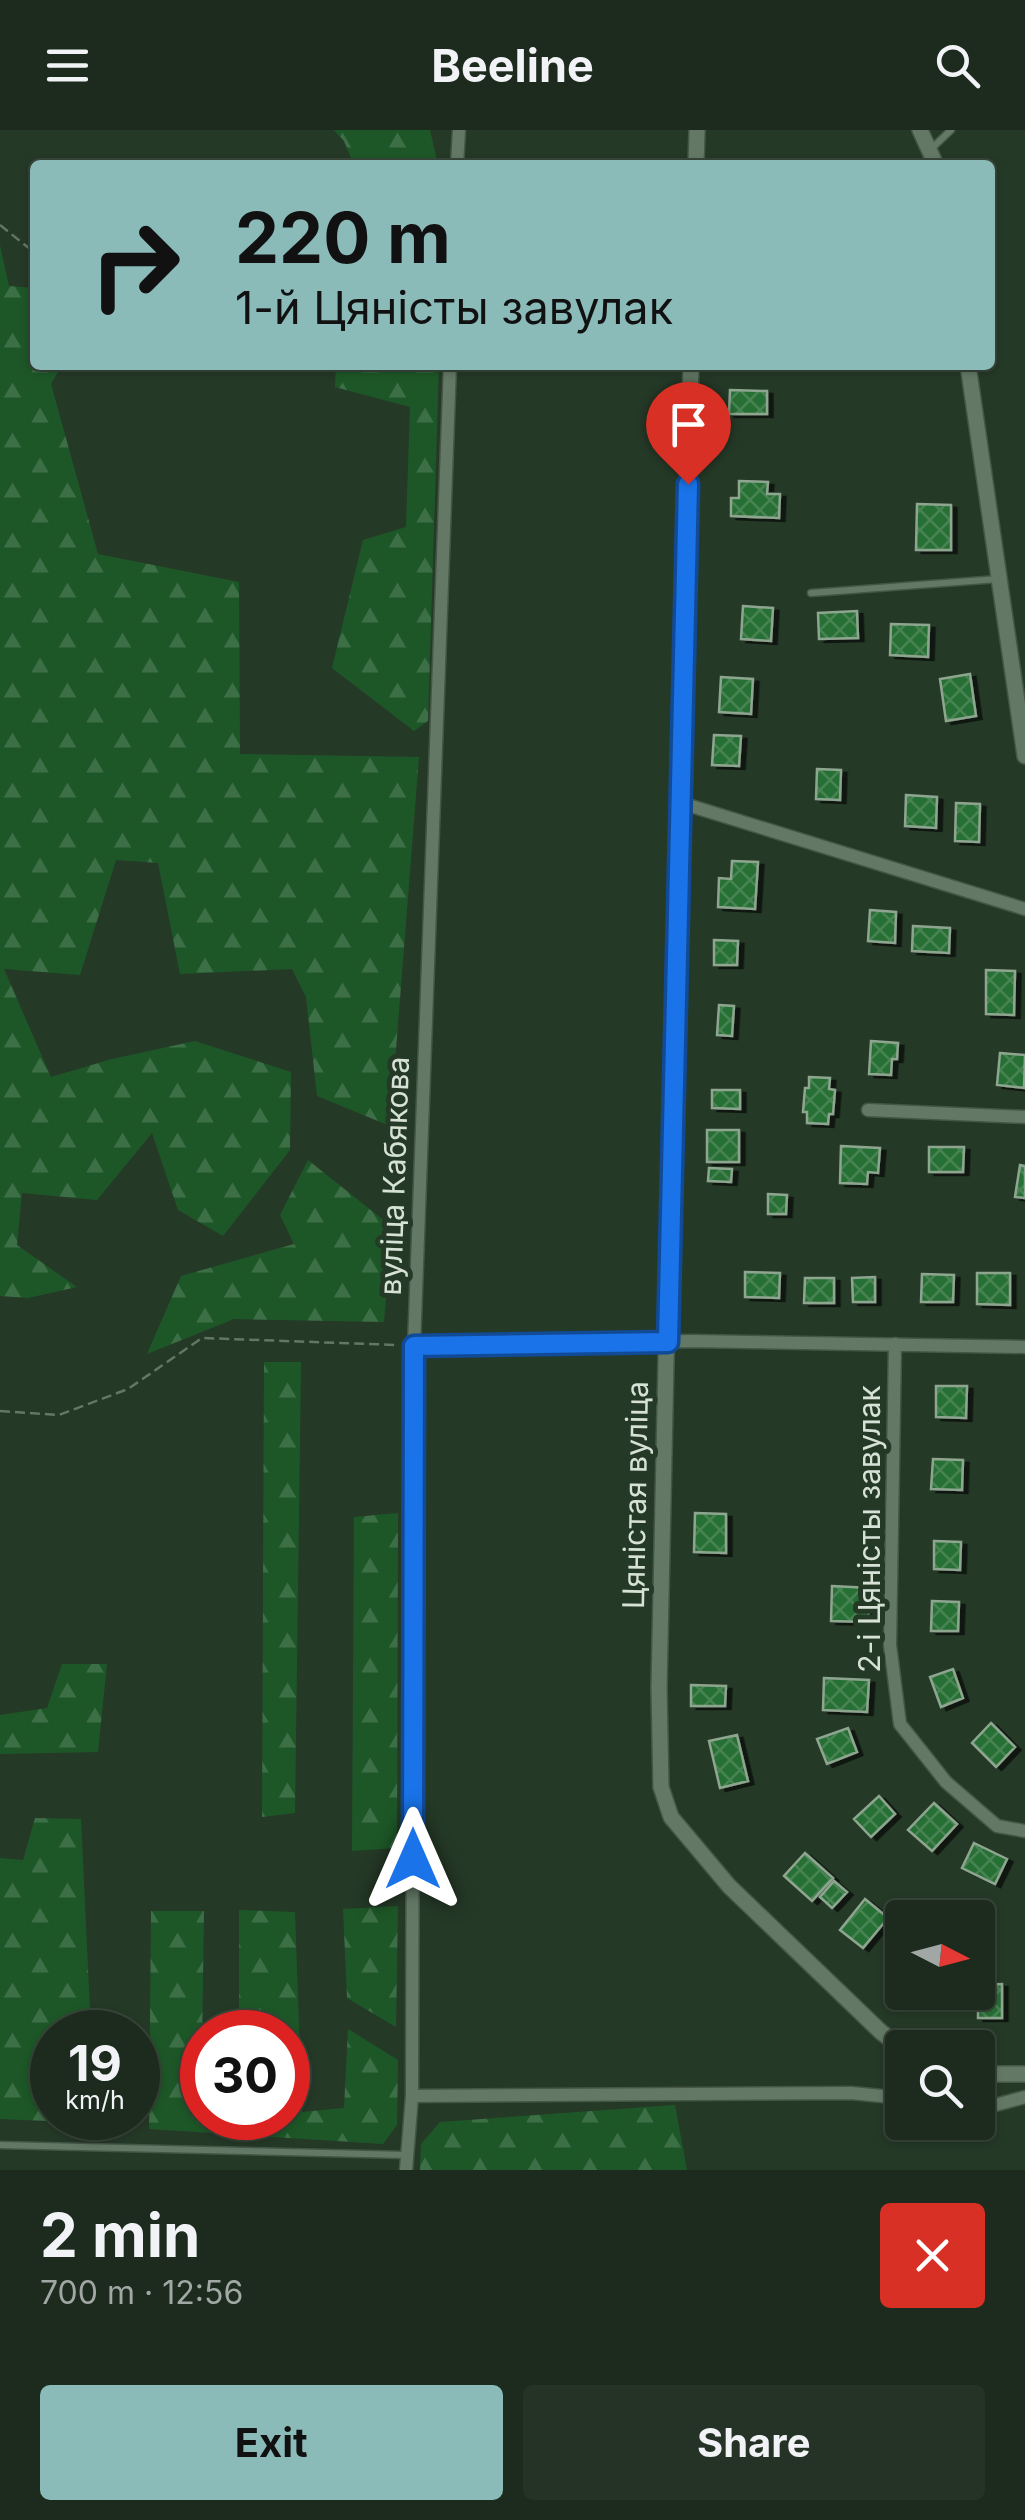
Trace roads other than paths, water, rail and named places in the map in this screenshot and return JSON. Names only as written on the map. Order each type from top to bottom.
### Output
[{"type":"street","points":[[458,160],[459,130]]},
{"type":"street","points":[[696,160],[697,130]]},
{"type":"street","points":[[920,130],[932,158]]},
{"type":"street","name":"вуліца Кабякова","points":[[406,2170],[412,2096],[414,1346],[450,370]]},
{"type":"street","name":"Цяністая вуліца","points":[[691,370],[658,1753],[665,1804],[696,1850],[728,1886],[885,2035]]},
{"type":"street","points":[[969,370],[1025,756]]},
{"type":"street","points":[[678,802],[1025,908]]},
{"type":"street","points":[[868,1110],[1025,1116]]},
{"type":"street","points":[[414,1346],[668,1342],[1025,1347]]},
{"type":"street","name":"2-і Цяністы завулак","points":[[896,1344],[890,1646],[900,1724],[946,1782],[996,1826],[1025,1832]]},
{"type":"street","points":[[995,2074],[1025,2074]]},
{"type":"street","points":[[412,2096],[852,2093],[885,2096]]},
{"type":"street","points":[[995,2105],[1025,2097]]},
{"type":"lane","points":[[932,158],[951,130]]},
{"type":"lane","points":[[811,593],[999,579]]},
{"type":"lane","points":[[0,2146],[408,2155]]}]
